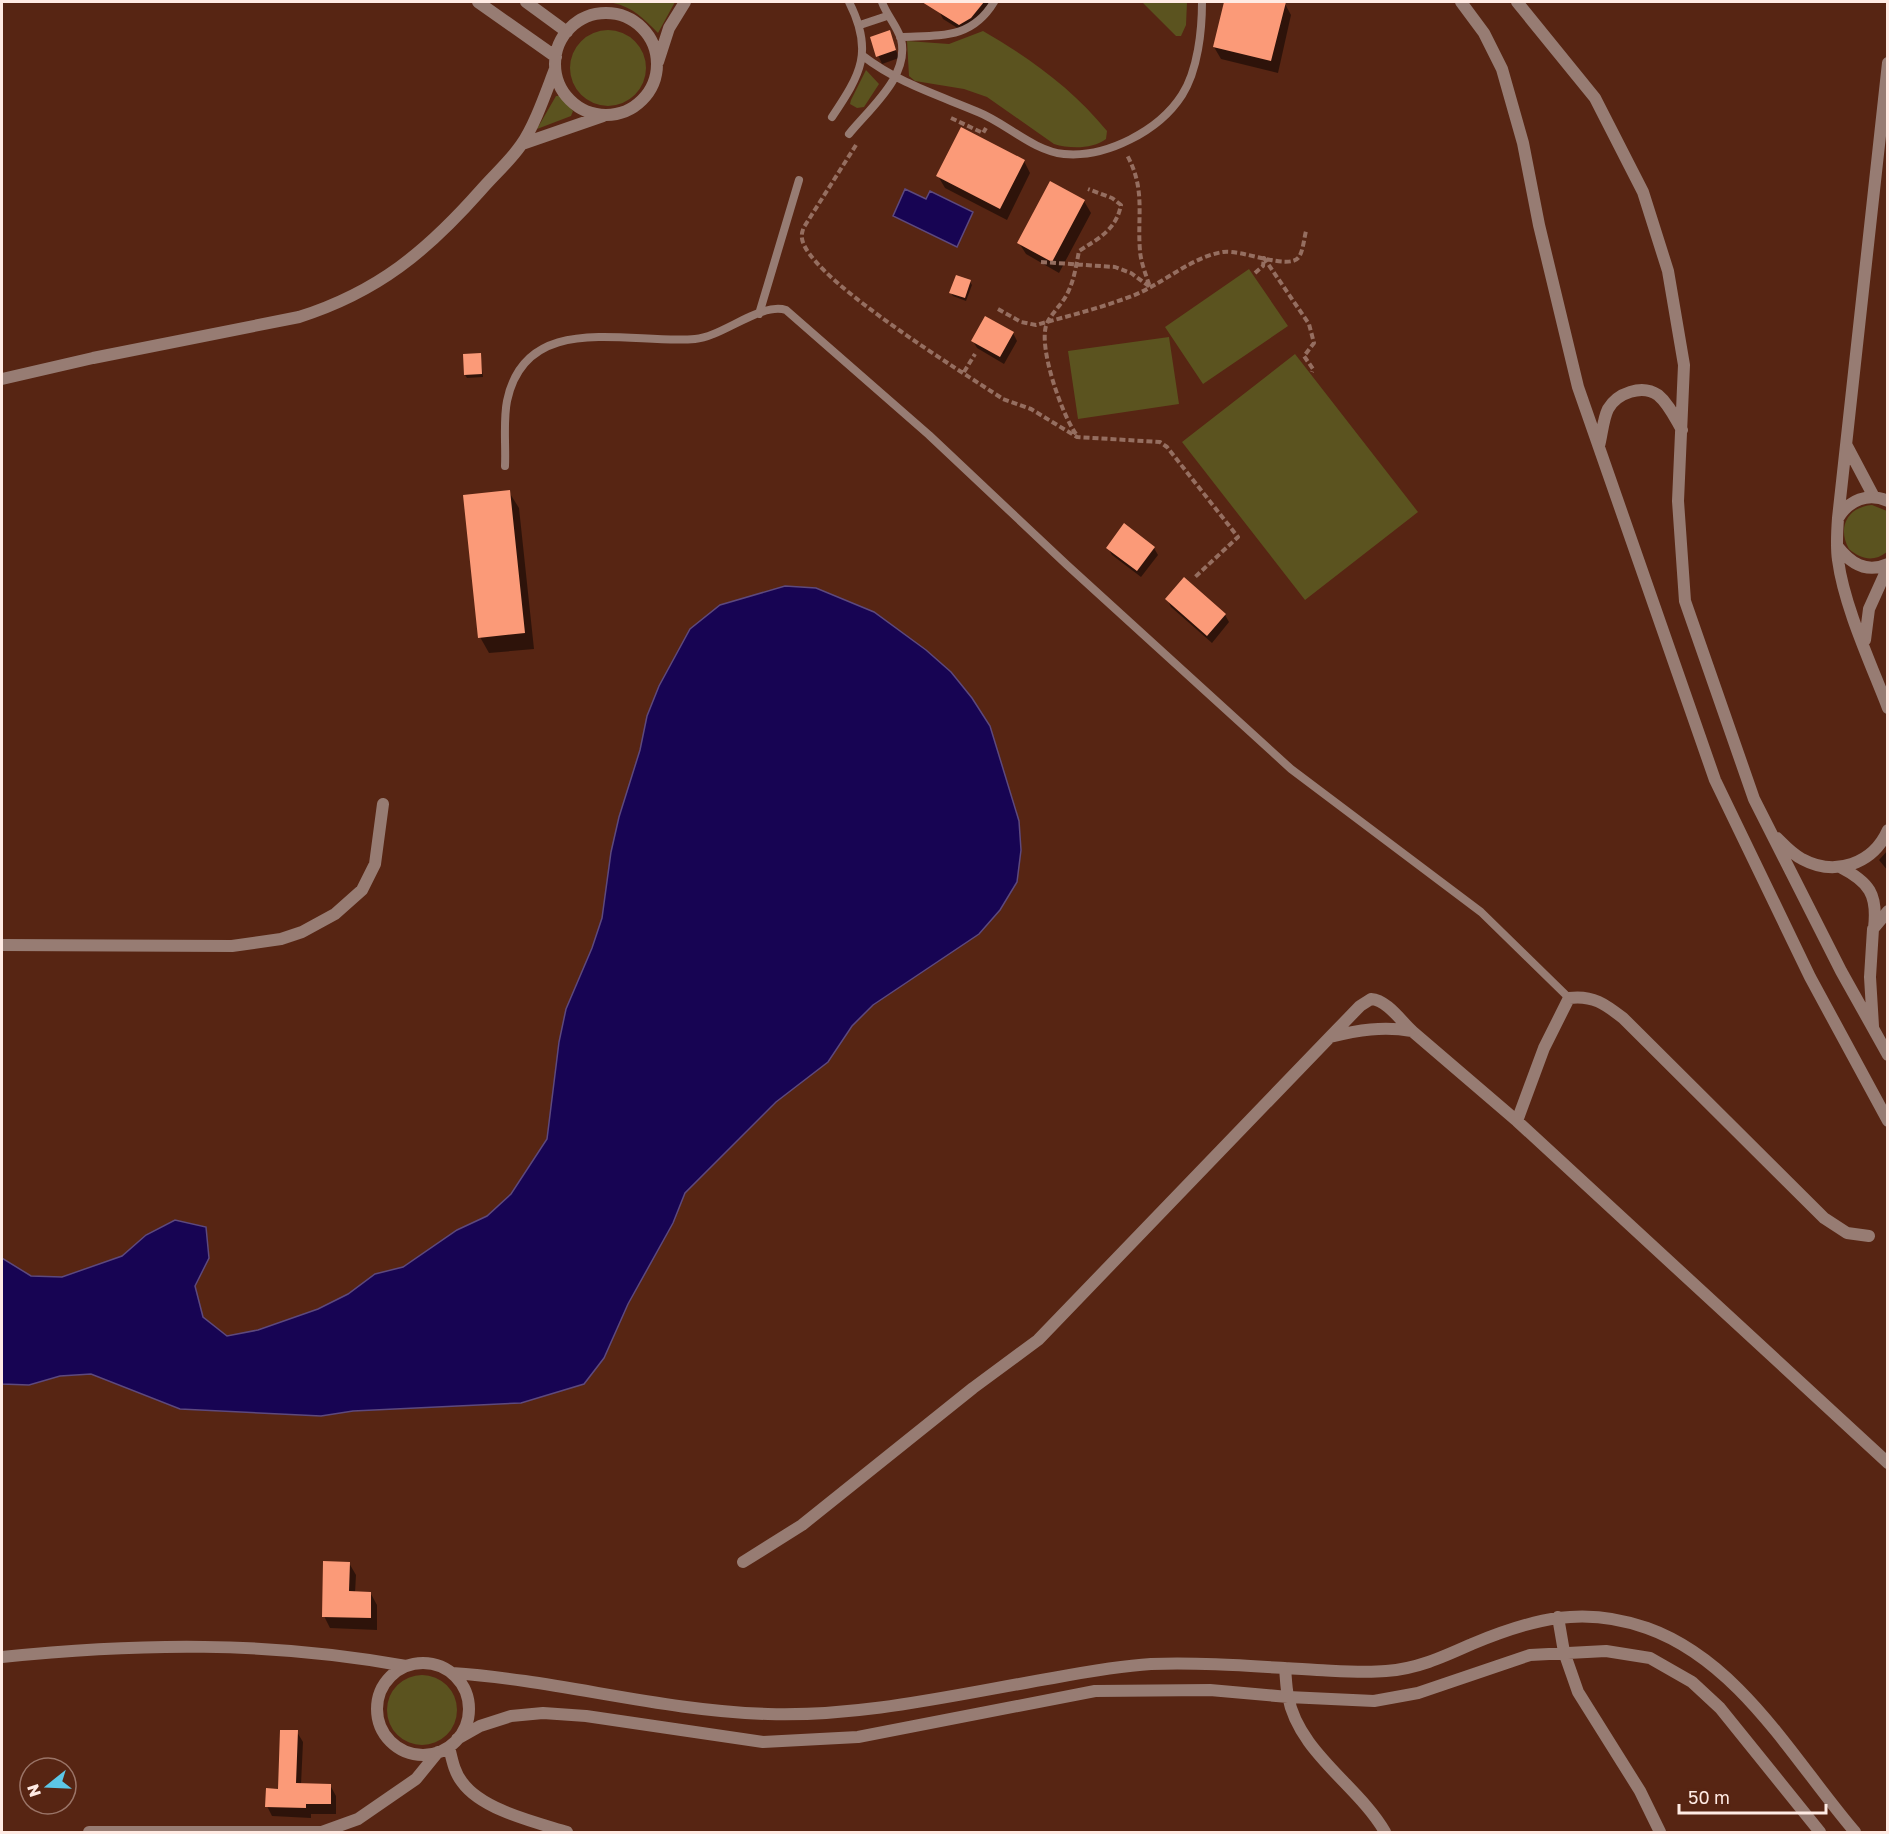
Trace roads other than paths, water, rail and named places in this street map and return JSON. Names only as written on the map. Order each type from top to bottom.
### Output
[{"type":"street","points":[[478,2],[555,63],[558,81],[573,102],[583,109],[606,116]]},
{"type":"street","points":[[526,2],[567,32]]},
{"type":"street","points":[[2,379],[93,357],[299,317],[353,297],[403,266],[452,223],[522,144],[555,63],[558,45],[567,32],[604,2]]},
{"type":"street","points":[[522,144],[631,108],[641,100],[654,81],[669,28],[685,2]]},
{"type":"street","points":[[1461,2],[1484,33],[1502,69],[1578,387],[1715,780],[1810,977],[1887,1121]]},
{"type":"street","points":[[1517,2],[1595,98],[1643,192],[1668,270],[1678,317],[1684,365],[1678,501],[1685,600],[1754,799],[1887,1055]]},
{"type":"street","points":[[584,17],[607,12],[630,19],[644,31],[653,46],[656,68]]},
{"type":"street","points":[[1887,63],[1838,518],[1837,546],[1838,562],[1887,708]]},
{"type":"street","points":[[1599,448],[1608,410],[1620,396],[1635,390],[1657,394],[1671,409],[1682,431]]},
{"type":"street","points":[[1846,446],[1874,497]]},
{"type":"street","points":[[1838,518],[1851,503],[1860,498],[1874,497],[1887,501]]},
{"type":"street","points":[[1837,546],[1846,557],[1862,567],[1887,566]]},
{"type":"street","points":[[1864,644],[1869,609],[1887,566]]},
{"type":"street","points":[[2,945],[231,946],[281,939],[302,932],[335,915],[362,890],[375,864],[383,804]]},
{"type":"street","points":[[1770,832],[1799,858],[1814,865],[1840,867],[1853,865],[1866,858],[1876,850],[1887,830]]},
{"type":"street","points":[[1840,867],[1858,876],[1868,886],[1876,911],[1870,977],[1873,1030]]},
{"type":"street","points":[[1874,929],[1887,911]]},
{"type":"street","points":[[1517,1121],[1544,1048],[1569,998],[1586,996],[1602,1002],[1623,1018],[1824,1218],[1847,1233],[1869,1236]]},
{"type":"street","points":[[743,1562],[802,1524],[973,1388],[1038,1340],[1360,1006],[1371,999],[1383,1004],[1517,1121],[1887,1463]]},
{"type":"street","points":[[1330,1037],[1372,1028],[1412,1031]]},
{"type":"street","points":[[2,1657],[150,1647],[235,1645],[348,1655],[406,1666],[429,1664],[452,1674],[505,1677],[702,1709],[768,1714],[844,1712],[901,1705],[1083,1672],[1150,1664],[1384,1672],[1424,1666],[1475,1643],[1536,1621],[1593,1614],[1646,1628],[1689,1646],[1728,1679],[1764,1719],[1856,1833]]},
{"type":"street","points":[[1558,1617],[1564,1652],[1578,1692],[1640,1791],[1660,1833]]},
{"type":"street","points":[[406,1666],[396,1672],[381,1690],[378,1701],[380,1725],[385,1735],[404,1750],[415,1754],[448,1746],[480,1726],[511,1716],[543,1713],[586,1716],[764,1742],[858,1737],[1095,1690],[1210,1690],[1374,1701],[1418,1693],[1530,1654],[1606,1652],[1650,1658],[1692,1682],[1720,1708],[1820,1833]]},
{"type":"street","points":[[1285,1668],[1288,1697],[1294,1717],[1310,1742],[1385,1833]]},
{"type":"street","points":[[89,1833],[337,1831],[416,1779],[464,1729],[468,1706],[460,1683],[452,1674]]},
{"type":"street","points":[[448,1746],[455,1769],[462,1782],[485,1803],[567,1833]]},
{"type":"lane","points":[[832,117],[858,77],[863,56],[860,25],[849,2]]},
{"type":"lane","points":[[849,134],[894,78],[902,59],[900,37],[887,16],[882,2]]},
{"type":"lane","points":[[900,37],[938,36],[964,31],[974,26],[994,2]]},
{"type":"lane","points":[[863,56],[894,78],[992,118],[1045,149],[1063,154],[1102,150],[1130,139],[1151,126],[1182,94],[1194,66],[1202,2]]},
{"type":"lane","points":[[860,25],[887,16]]},
{"type":"lane","points":[[759,314],[799,180]]},
{"type":"lane","points":[[505,466],[507,402],[523,363],[543,347],[596,336],[696,339],[770,309],[786,310],[929,435],[1067,565],[1291,769],[1481,912],[1569,998]]}]
